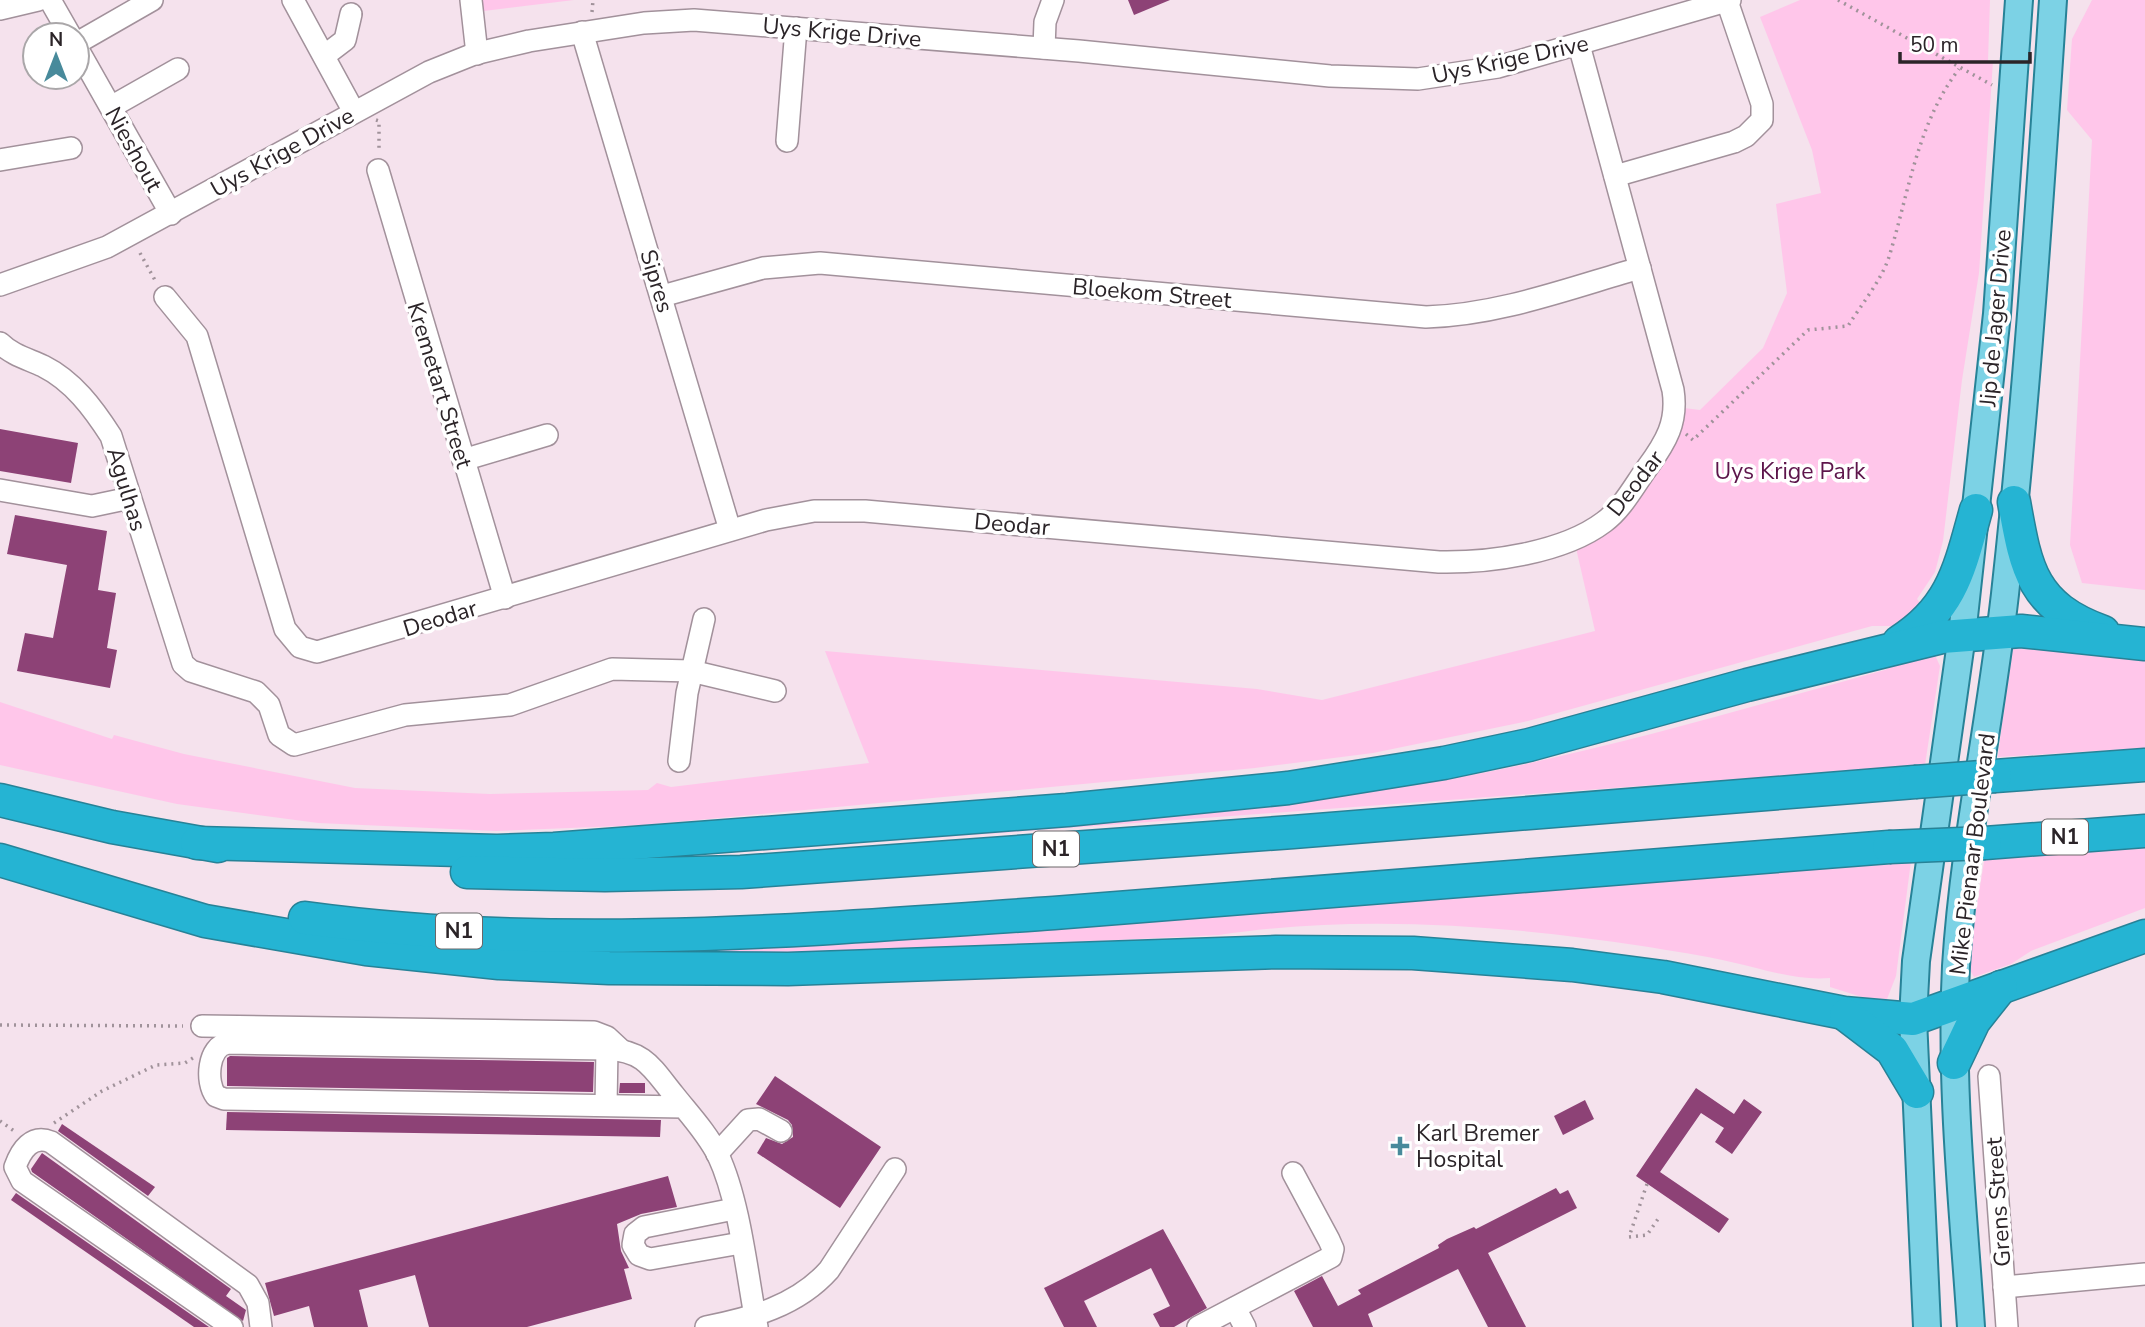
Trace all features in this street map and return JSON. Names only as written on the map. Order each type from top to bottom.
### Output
[{"type":"highway","points":[[2014,502],[2027,566],[2044,597],[2072,619],[2141,644]]},
{"type":"highway","points":[[1876,654],[1920,628],[1941,608],[1955,579],[1976,509]]},
{"type":"highway","points":[[197,843],[497,851],[554,849],[1054,811],[1287,788],[1444,763],[1528,745],[1747,685],[1962,635],[2021,631],[2141,644]]},
{"type":"highway","name":"N1","points":[[0,800],[197,843],[298,858],[468,872],[606,876],[741,872],[2145,765]]},
{"type":"highway","name":"N1","points":[[0,859],[105,884],[244,909],[345,923],[606,937],[750,933],[925,922],[1889,847],[2145,831]]},
{"type":"highway","points":[[0,859],[205,921],[366,949],[499,963],[609,968],[788,969],[1276,952],[1413,953],[1572,965],[1663,976],[1844,1013],[1913,1019],[2145,936]]},
{"type":"highway","points":[[1954,1063],[1974,1021],[2001,987]]},
{"type":"highway","points":[[1844,1013],[1892,1050],[1917,1092]]},
{"type":"main road","name":"Jip de Jager Drive","points":[[1962,635],[1997,314],[2019,0]]},
{"type":"main road","name":"Jip de Jager Drive","points":[[2000,633],[2033,312],[2053,0]]},
{"type":"main road","name":"Mike Pienaar Boulevard","points":[[1971,1327],[1954,1063],[1955,1005],[1963,896],[2000,633]]},
{"type":"main road","name":"Mike Pienaar Boulevard","points":[[1927,1327],[1913,1019],[1916,961],[1962,635]]},
{"type":"street","points":[[0,9],[38,0]]},
{"type":"street","points":[[50,0],[62,21]]},
{"type":"street","points":[[91,37],[152,0]]},
{"type":"street","points":[[293,0],[355,112]]},
{"type":"street","points":[[471,0],[477,54]]},
{"type":"street","points":[[1044,48],[1045,22],[1053,0]]},
{"type":"street","points":[[1615,176],[1734,142],[1746,136],[1762,120],[1762,104],[1729,0]]},
{"type":"street","name":"Uys Krige Drive","points":[[0,285],[107,247],[429,72],[477,54],[582,32],[681,21],[1044,48],[1330,76],[1418,79],[1471,73],[1579,45],[1729,0]]},
{"type":"street","points":[[324,56],[345,40],[351,14]]},
{"type":"street","points":[[786,141],[796,28]]},
{"type":"street","name":"Sipres","points":[[582,32],[730,530]]},
{"type":"street","name":"Deodar","points":[[165,297],[197,336],[285,629],[294,642],[307,650],[326,652],[730,530],[797,513],[857,510],[1439,562],[1486,561],[1568,541],[1606,521],[1664,444],[1673,423],[1673,390],[1579,45]]},
{"type":"street","points":[[111,107],[177,68]]},
{"type":"street","name":"Nieshout","points":[[91,71],[171,214]]},
{"type":"street","points":[[0,160],[71,148]]},
{"type":"street","name":"Kremetart Street","points":[[378,170],[505,598]]},
{"type":"street","name":"Bloekom Street","points":[[662,296],[763,268],[820,263],[1426,317],[1451,316],[1513,305],[1640,268]]},
{"type":"street","name":"Agulhas","points":[[0,343],[7,350],[55,373],[92,407],[117,450],[181,661],[191,671],[256,692],[265,699],[279,735],[294,745],[405,715],[510,705],[612,669],[691,671],[775,691]]},
{"type":"street","points":[[463,460],[547,435]]},
{"type":"street","points":[[0,490],[92,506],[130,498]]},
{"type":"street","points":[[679,761],[691,671],[704,620]]},
{"type":"street","points":[[202,1026],[594,1032],[607,1037],[614,1049],[606,1105]]},
{"type":"street","points":[[683,1107],[224,1099],[216,1096],[211,1088],[212,1054],[219,1045],[228,1043],[614,1049],[646,1060],[683,1107],[717,1154],[734,1209],[756,1322]]},
{"type":"street","name":"Grens Street","points":[[1989,1076],[2007,1327]]},
{"type":"street","points":[[717,1154],[748,1120],[759,1119],[780,1131]]},
{"type":"street","points":[[232,1327],[22,1181],[15,1167],[37,1141],[147,1209],[162,1226],[248,1285],[258,1303],[261,1327]]},
{"type":"street","points":[[706,1327],[756,1322],[823,1276],[895,1169]]},
{"type":"street","points":[[1198,1327],[1240,1317],[1329,1259],[1332,1254],[1329,1240],[1293,1173]]},
{"type":"street","points":[[734,1209],[644,1227],[635,1234],[633,1245],[639,1255],[650,1259],[741,1243]]},
{"type":"street","points":[[2004,1287],[2145,1274]]},
{"type":"path","points":[[1838,0],[1995,87]]},
{"type":"path","points":[[1673,423],[1693,440],[1808,330],[1848,326],[1888,260],[1911,168],[1939,95],[1959,68]]},
{"type":"path","points":[[355,112],[379,121],[378,170]]},
{"type":"path","points":[[139,254],[165,297]]},
{"type":"path","points":[[0,1025],[202,1026]]},
{"type":"path","points":[[37,1141],[52,1125],[102,1091],[156,1065],[185,1063],[201,1053],[212,1054]]},
{"type":"path","points":[[1647,1184],[1629,1237],[1647,1235],[1658,1219]]},
{"type":"green space","points":[[475,0],[574,0],[476,12]]},
{"type":"green space","name":"Uys Krige Park","points":[[1800,0],[1990,0],[1988,61],[1993,61],[1979,273],[1962,380],[1943,541],[1935,572],[1917,599],[1927,611],[1902,626],[1872,626],[1528,721],[1373,753],[1255,768],[644,825],[496,831],[318,823],[177,804],[0,765],[0,702],[112,739],[114,735],[184,754],[355,788],[490,794],[648,790],[657,783],[671,787],[869,763],[825,651],[1257,689],[1322,700],[1595,631],[1576,548],[1628,511],[1673,448],[1684,408],[1700,410],[1763,348],[1787,293],[1776,204],[1821,193],[1812,150],[1760,17]]},
{"type":"green space","points":[[2092,0],[2145,0],[2145,590],[2082,583],[2070,545],[2092,140],[2067,110],[2072,39]]},
{"type":"green space","points":[[2018,646],[2145,658],[2145,748],[1998,757],[2011,650]]},
{"type":"green space","points":[[1934,653],[1940,666],[1925,765],[918,839],[918,833],[1247,805],[1444,780],[1665,730],[1885,670],[1913,657]]},
{"type":"green space","points":[[2145,845],[2145,908],[2031,951],[2011,964],[1974,977],[1967,965],[1985,856]]},
{"type":"green space","points":[[1911,861],[1896,976],[1887,999],[1865,998],[1830,987],[1830,978],[1793,976],[1676,951],[1537,932],[1430,925],[1323,925],[1219,935],[810,954],[564,951],[763,947]]},
{"type":"building","points":[[1128,0],[1170,0],[1134,15]]},
{"type":"building","points":[[0,429],[78,443],[71,483],[0,471]]},
{"type":"building","points":[[15,515],[107,531],[98,590],[116,593],[107,648],[117,650],[110,688],[17,671],[25,633],[53,638],[67,565],[7,554]]},
{"type":"building","points":[[227,1058],[594,1062],[593,1092],[227,1086]]},
{"type":"building","points":[[775,1076],[881,1147],[840,1208],[757,1153],[766,1138],[782,1144],[793,1137],[792,1125],[788,1120],[756,1104]]},
{"type":"building","points":[[620,1083],[645,1083],[645,1093],[619,1093]]},
{"type":"building","points":[[1696,1088],[1734,1114],[1744,1099],[1762,1112],[1732,1154],[1715,1142],[1724,1128],[1701,1113],[1660,1172],[1729,1219],[1719,1233],[1636,1176]]},
{"type":"building","points":[[1585,1100],[1594,1119],[1563,1135],[1554,1116]]},
{"type":"building","points":[[227,1112],[661,1120],[660,1137],[226,1130]]},
{"type":"building","points":[[62,1124],[155,1187],[148,1196],[58,1131]]},
{"type":"building","points":[[42,1153],[231,1289],[226,1296],[246,1310],[243,1321],[32,1172],[31,1169]]},
{"type":"building","points":[[668,1176],[677,1207],[641,1214],[617,1224],[621,1251],[629,1268],[624,1269],[632,1299],[527,1327],[429,1327],[415,1275],[359,1290],[368,1327],[314,1327],[309,1306],[274,1316],[265,1283]]},
{"type":"building","points":[[1556,1188],[1560,1194],[1568,1190],[1577,1208],[1488,1253],[1526,1327],[1488,1327],[1458,1269],[1368,1314],[1373,1327],[1313,1327],[1294,1291],[1322,1276],[1338,1306],[1361,1294],[1358,1290],[1439,1248],[1438,1245],[1447,1239],[1474,1227],[1476,1229]]},
{"type":"building","points":[[16,1193],[209,1327],[194,1327],[11,1200]]},
{"type":"building","points":[[1163,1229],[1207,1308],[1174,1327],[1160,1327],[1153,1314],[1170,1306],[1151,1268],[1084,1301],[1097,1327],[1064,1327],[1044,1288]]},
{"type":"place","name":"Karl Bremer Hospital","points":[[1400,1146]]}]
